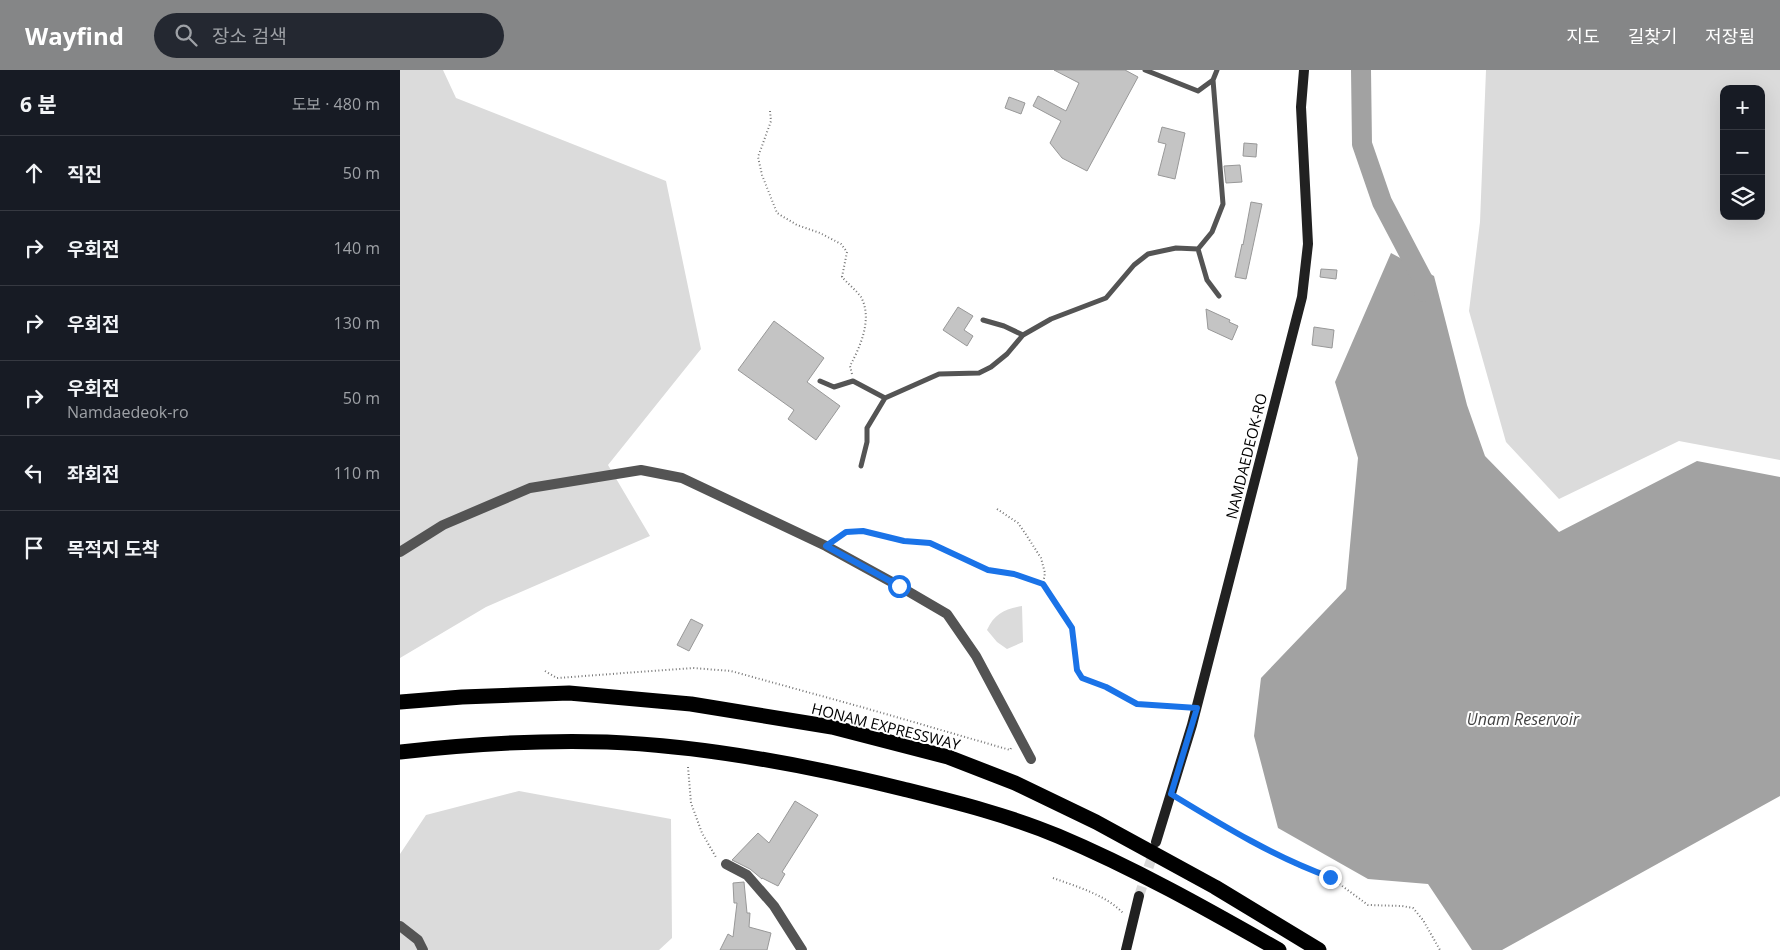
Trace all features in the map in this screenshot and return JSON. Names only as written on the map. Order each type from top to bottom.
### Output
[{"type":"highway","name":"HONAM EXPRESSWAY","points":[[400,702],[462,697],[568,694],[691,704],[832,727],[948,757],[1015,783],[1096,822],[1215,886],[1319,950]]},
{"type":"highway","points":[[400,752],[473,744],[607,742],[724,752],[847,776],[961,804],[1056,835],[1154,881],[1279,950]]},
{"type":"main road","name":"NAMDAEDEOK-RO","points":[[1156,842],[1197,708],[1302,297],[1308,244],[1301,107],[1304,70]]},
{"type":"main road","points":[[1126,950],[1139,896]]},
{"type":"street","points":[[400,552],[443,525],[530,488],[640,470],[682,478],[826,546],[947,614],[976,656],[1031,759]]},
{"type":"street","points":[[726,864],[747,875],[774,906],[800,949]]},
{"type":"street","points":[[400,926],[418,940],[423,950]]},
{"type":"lane","points":[[1145,70],[1198,91],[1213,80],[1218,70]]},
{"type":"lane","points":[[1198,249],[1212,232],[1224,204],[1213,80]]},
{"type":"lane","points":[[861,466],[867,442],[866,428],[885,398],[939,374],[980,373],[1007,354],[1024,335],[1051,319],[1106,298],[1134,265],[1148,254],[1176,248],[1198,249]]},
{"type":"lane","points":[[1198,249],[1207,280],[1218,296]]},
{"type":"lane","points":[[983,320],[1004,326],[1024,335]]},
{"type":"lane","points":[[820,382],[834,387],[853,381],[885,398]]},
{"type":"path","points":[[770,111],[771,121],[758,157],[762,174],[777,213],[797,225],[841,244],[847,252],[842,276],[861,298],[865,315],[860,348],[850,366],[853,381]]},
{"type":"path","points":[[997,509],[1018,523],[1041,558],[1045,573],[1043,584]]},
{"type":"path","points":[[826,546],[846,532],[863,531],[904,541],[930,543],[988,570],[1014,574],[1043,584],[1072,628],[1077,670],[1082,678],[1106,687],[1137,704],[1197,708]]},
{"type":"path","points":[[545,670],[557,678],[693,668],[730,671],[1010,750],[1018,735]]},
{"type":"path","points":[[688,768],[691,803],[702,832],[717,860],[726,864]]},
{"type":"path","points":[[1171,794],[1210,818],[1298,866],[1330,877],[1368,905],[1413,908],[1424,920],[1440,950]]},
{"type":"path","points":[[1053,878],[1081,888],[1116,905],[1133,923]]},
{"type":"shaded area","points":[[400,70],[443,70],[456,98],[666,181],[701,349],[608,465],[650,536],[486,607],[400,658]]},
{"type":"shaded area","points":[[1486,70],[1780,70],[1780,460],[1679,441],[1559,499],[1506,442],[1469,311],[1480,222]]},
{"type":"shaded area","points":[[1022,606],[1023,642],[1007,649],[997,642],[987,630],[993,620],[1001,613]]},
{"type":"shaded area","points":[[519,791],[671,819],[672,938],[659,950],[400,950],[400,854],[426,815]]},
{"type":"water","name":"Unam Reservoir","points":[[1391,253],[1434,276],[1467,405],[1485,456],[1559,532],[1697,461],[1780,477],[1780,796],[1502,950],[1472,950],[1428,884],[1368,879],[1278,828],[1254,736],[1261,678],[1346,589],[1358,458],[1335,382]]},
{"type":"building","points":[[1054,70],[1125,70],[1138,77],[1087,171],[1062,158],[1050,143],[1061,121],[1033,106],[1038,96],[1066,111],[1079,83]]},
{"type":"building","points":[[1009,97],[1025,103],[1021,114],[1005,108]]},
{"type":"building","points":[[1162,127],[1185,133],[1175,179],[1158,175],[1166,144],[1158,142]]},
{"type":"building","points":[[1244,143],[1257,144],[1256,157],[1243,156]]},
{"type":"building","points":[[1240,165],[1242,182],[1226,183],[1224,166]]},
{"type":"building","points":[[1251,202],[1262,204],[1246,279],[1235,277]]},
{"type":"building","points":[[1321,269],[1337,270],[1336,279],[1320,277]]},
{"type":"building","points":[[958,307],[973,316],[964,330],[973,336],[967,346],[943,330]]},
{"type":"building","points":[[1206,309],[1230,320],[1229,322],[1238,326],[1232,340],[1208,329]]},
{"type":"building","points":[[774,321],[824,358],[807,382],[840,406],[816,440],[788,419],[794,410],[738,370]]},
{"type":"building","points":[[1314,327],[1334,330],[1332,348],[1312,345]]},
{"type":"building","points":[[691,619],[703,625],[689,651],[677,645]]},
{"type":"building","points":[[795,801],[818,815],[782,872],[785,874],[778,886],[762,879],[750,869],[732,860],[758,833],[769,843]]},
{"type":"building","points":[[744,882],[747,913],[750,913],[749,927],[771,933],[767,950],[720,950],[728,934],[733,937],[737,903],[734,903],[733,883]]},
{"type":"waterway","points":[[1361,70],[1362,144],[1382,202],[1424,282],[1424,292]]},
{"type":"tunnel","points":[[1139,896],[1155,848]]},
{"type":"route","points":[[899,586],[826,546],[846,532],[863,531],[904,541],[930,543],[988,570],[1014,574],[1043,584],[1072,628],[1077,670],[1082,678],[1106,687],[1137,704],[1197,708],[1171,794],[1210,818],[1298,866],[1330,877]]}]
